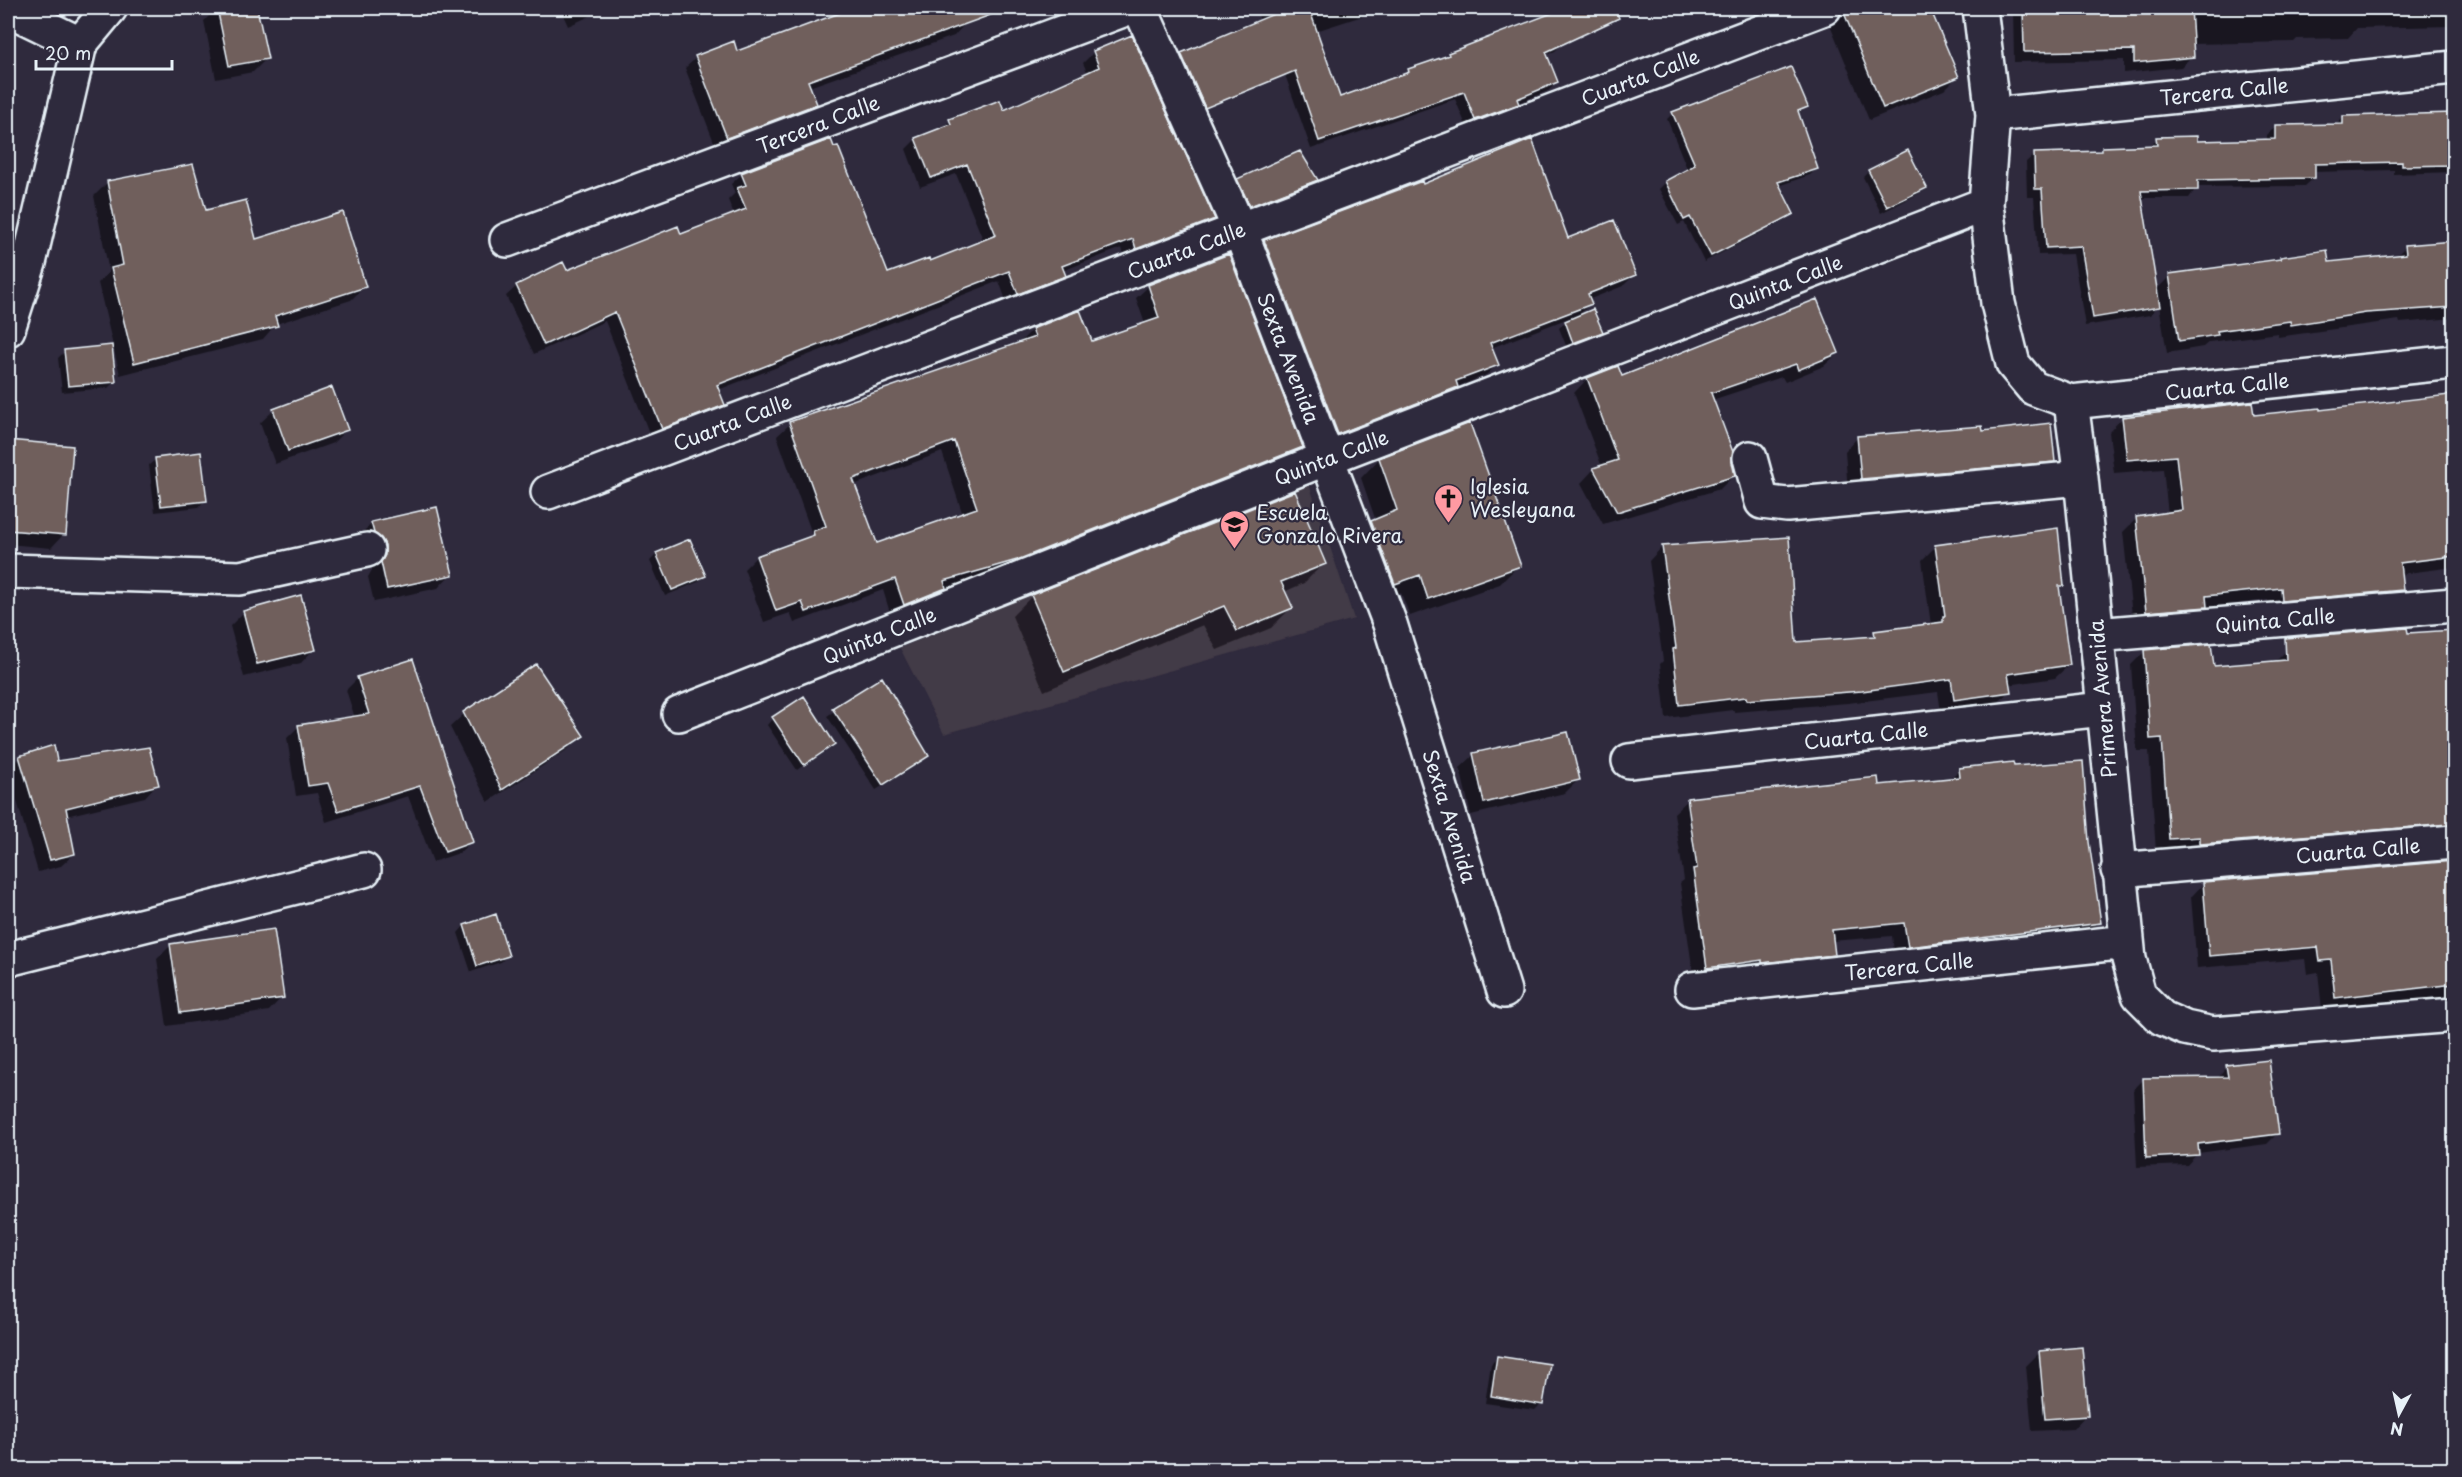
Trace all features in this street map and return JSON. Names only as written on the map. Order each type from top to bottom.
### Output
[{"type":"street","points":[[8,329],[29,263],[80,44],[111,8]]},
{"type":"street","name":"Tercera Calle","points":[[507,240],[1128,8]]},
{"type":"street","name":"Sexta Avenida","points":[[1140,8],[1240,230],[1390,624],[1504,991]]},
{"type":"street","name":"Cuarta Calle","points":[[548,492],[1824,8]]},
{"type":"street","points":[[1980,8],[1993,115],[1986,204]]},
{"type":"street","points":[[8,9],[80,44]]},
{"type":"street","name":"Tercera Calle","points":[[1993,115],[2454,68]]},
{"type":"street","name":"Cuarta Calle","points":[[1986,204],[1998,303],[2013,364],[2034,388],[2071,402],[2454,362]]},
{"type":"street","name":"Quinta Calle","points":[[679,714],[1327,458],[1986,204]]},
{"type":"street","name":"Primera Avenida","points":[[2071,402],[2081,478],[2118,870],[2129,959],[2139,995],[2162,1018],[2185,1028],[2212,1034],[2454,1014]]},
{"type":"street","points":[[1750,458],[1762,502],[1787,505],[2081,478]]},
{"type":"street","points":[[8,571],[240,578],[367,550]]},
{"type":"street","name":"Quinta Calle","points":[[2096,634],[2454,605]]},
{"type":"street","name":"Cuarta Calle","points":[[1629,761],[2103,709]]},
{"type":"street","name":"Cuarta Calle","points":[[2118,870],[2454,842]]},
{"type":"street","points":[[8,959],[364,870]]},
{"type":"street","name":"Tercera Calle","points":[[1692,989],[2127,942]]},
{"type":"shaded area","name":"Escuela Gonzalo Rivera","points":[[1308,481],[1354,619],[944,734],[900,648]]},
{"type":"building","points":[[217,8],[257,8],[268,59],[229,66]]},
{"type":"building","points":[[853,8],[998,8],[999,12],[808,81],[817,104],[727,138],[695,56],[734,41],[737,51]]},
{"type":"building","points":[[1288,8],[1309,8],[1340,97],[1409,72],[1408,69],[1565,8],[1615,8],[1619,18],[1546,52],[1558,82],[1517,99],[1519,104],[1475,120],[1464,92],[1319,141],[1295,71],[1205,108],[1181,53]]},
{"type":"building","points":[[1842,8],[1930,8],[1959,77],[1883,108]]},
{"type":"building","points":[[2023,8],[2191,8],[2194,57],[2134,63],[2134,50],[2024,52]]},
{"type":"building","points":[[1132,35],[1215,219],[1136,249],[1133,239],[1062,266],[1066,276],[1018,294],[1009,271],[717,385],[725,405],[662,429],[615,312],[544,345],[516,285],[563,262],[567,270],[678,226],[681,234],[746,209],[737,188],[746,185],[741,173],[831,139],[834,147],[838,146],[888,273],[929,258],[930,261],[996,235],[967,164],[931,178],[915,138],[951,124],[949,119],[1000,100],[1004,110],[1099,67],[1093,51]]},
{"type":"building","points":[[1791,67],[1808,107],[1798,111],[1818,169],[1778,182],[1794,214],[1711,256],[1690,217],[1684,220],[1665,181],[1695,165],[1672,112]]},
{"type":"building","points":[[2454,113],[2454,165],[2402,166],[2402,162],[2315,164],[2315,178],[2198,180],[2198,190],[2141,191],[2160,307],[2093,318],[2081,246],[2046,248],[2042,189],[2035,189],[2034,153],[2102,151],[2102,147],[2157,145],[2156,137],[2197,136],[2197,141],[2275,139],[2275,125],[2343,124],[2343,116]]},
{"type":"building","points":[[1532,139],[1568,238],[1614,220],[1636,275],[1588,294],[1592,304],[1490,343],[1499,365],[1456,381],[1458,387],[1338,434],[1264,240],[1422,181],[1423,184]]},
{"type":"building","points":[[1908,150],[1927,188],[1887,207],[1868,170]]},
{"type":"building","points":[[1300,151],[1318,180],[1250,206],[1237,179]]},
{"type":"building","points":[[193,164],[206,210],[246,200],[256,239],[343,212],[366,287],[275,316],[278,326],[134,363],[111,268],[123,265],[107,181]]},
{"type":"building","points":[[2454,241],[2454,307],[2366,313],[2291,325],[2290,321],[2217,331],[2218,335],[2179,341],[2169,274],[2281,259],[2280,257],[2327,250],[2329,262],[2406,254],[2405,245]]},
{"type":"building","points":[[1229,254],[1303,447],[1017,560],[944,581],[946,588],[904,605],[895,579],[806,612],[802,602],[776,611],[756,556],[814,535],[813,531],[826,526],[789,422],[1035,337],[1032,329],[1080,310],[1092,341],[1159,318],[1148,285]],"holes":[[[954,441],[977,508],[877,543],[853,479]]]},
{"type":"building","points":[[1817,299],[1839,353],[1798,370],[1796,364],[1711,393],[1733,452],[1732,462],[1735,476],[1617,512],[1593,468],[1618,460],[1587,378],[1618,366],[1622,376]]},
{"type":"building","points":[[1593,309],[1603,332],[1573,343],[1565,321]]},
{"type":"building","points":[[112,345],[116,382],[68,386],[64,350]]},
{"type":"building","points":[[332,387],[348,430],[288,451],[273,409]]},
{"type":"building","points":[[2449,395],[2454,443],[2454,556],[2400,563],[2403,590],[2282,601],[2281,588],[2206,596],[2207,607],[2146,612],[2136,517],[2182,510],[2176,456],[2127,460],[2122,417],[2252,402],[2254,415]]},
{"type":"building","points":[[1470,423],[1521,566],[1428,599],[1420,575],[1395,584],[1371,521],[1397,510],[1379,458]]},
{"type":"building","points":[[2051,423],[2055,462],[1861,479],[1857,436],[1982,426],[1983,431]]},
{"type":"building","points":[[8,440],[73,446],[66,535],[8,530]]},
{"type":"building","points":[[201,452],[207,501],[161,506],[155,458]]},
{"type":"building","points":[[1295,491],[1326,564],[1281,582],[1293,608],[1237,631],[1224,606],[1064,672],[1031,595]]},
{"type":"building","points":[[437,507],[453,575],[387,589],[381,562],[385,555],[385,545],[374,533],[371,522]]},
{"type":"building","points":[[2058,528],[2064,586],[2059,586],[2070,665],[2008,674],[2011,692],[1954,700],[1951,679],[1862,691],[1747,700],[1746,697],[1679,705],[1673,649],[1676,648],[1662,546],[1789,537],[1796,642],[1875,636],[1874,631],[1943,622],[1943,616],[1945,616],[1935,545]]},
{"type":"building","points":[[690,539],[706,576],[672,590],[656,553]]},
{"type":"building","points":[[301,595],[316,650],[257,664],[243,611]]},
{"type":"building","points":[[2407,628],[2408,633],[2454,630],[2454,824],[2200,844],[2200,837],[2169,839],[2162,738],[2150,739],[2144,650],[2211,644],[2214,666],[2286,660],[2285,638]]},
{"type":"building","points":[[413,659],[473,842],[445,852],[420,786],[338,811],[328,783],[308,786],[298,725],[369,714],[357,677]]},
{"type":"building","points":[[536,664],[584,736],[502,790],[463,712]]},
{"type":"building","points":[[882,677],[929,756],[883,785],[832,708]]},
{"type":"building","points":[[804,696],[835,744],[804,765],[772,717]]},
{"type":"building","points":[[1568,732],[1580,780],[1484,803],[1473,753]]},
{"type":"building","points":[[54,745],[57,761],[149,747],[159,785],[66,808],[75,854],[50,860],[19,756]]},
{"type":"building","points":[[2083,761],[2089,842],[2101,923],[1908,947],[1904,923],[1832,930],[1835,955],[1762,963],[1762,960],[1707,968],[1693,869],[1697,868],[1687,798],[1878,777],[1879,785],[1960,777],[1959,768],[2013,762],[2014,766]]},
{"type":"building","points":[[2454,861],[2454,984],[2335,998],[2331,960],[2320,961],[2318,947],[2209,956],[2203,882]]},
{"type":"building","points":[[496,914],[509,956],[477,966],[464,925]]},
{"type":"building","points":[[274,929],[284,998],[180,1013],[170,944]]},
{"type":"building","points":[[2269,1060],[2279,1134],[2198,1144],[2199,1155],[2146,1158],[2143,1078],[2228,1077],[2226,1065]]},
{"type":"building","points":[[2082,1347],[2088,1416],[2045,1419],[2039,1351]]},
{"type":"building","points":[[1497,1356],[1550,1364],[1543,1405],[1491,1396]]},
{"type":"place","name":"Iglesia Wesleyana","points":[[1449,524]]},
{"type":"place","name":"Escuela Gonzalo Rivera","points":[[1235,550]]}]
